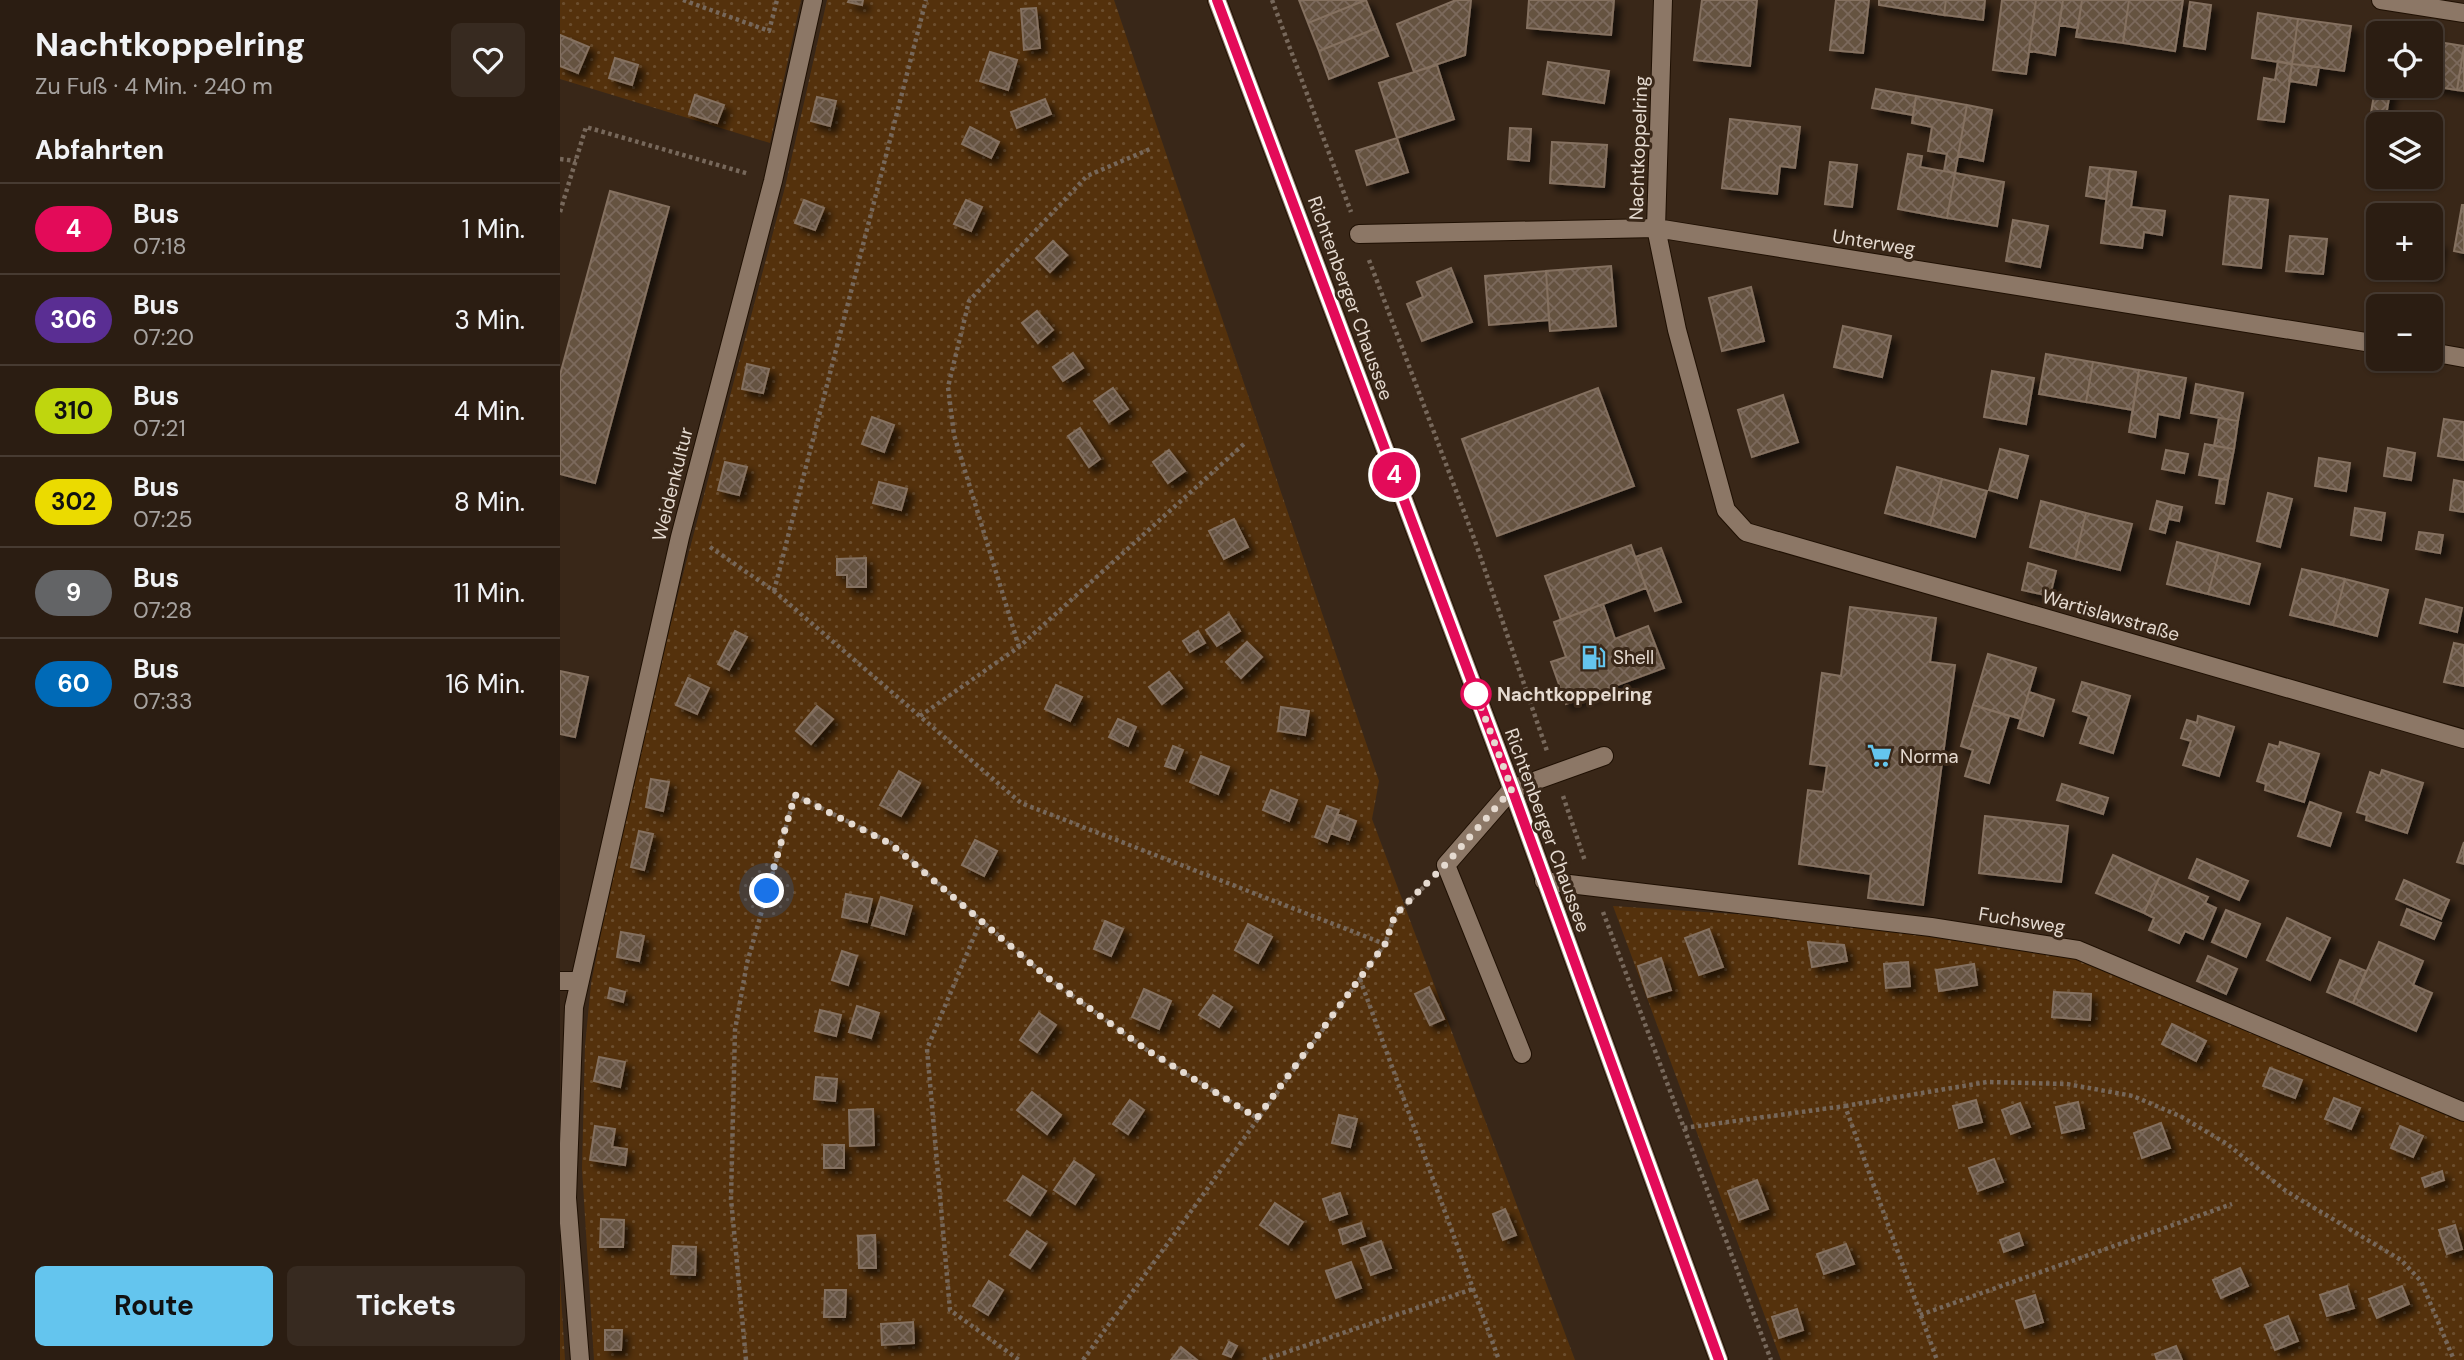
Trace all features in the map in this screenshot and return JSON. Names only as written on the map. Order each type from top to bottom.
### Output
[{"type":"street","name":"Weidenkultur","points":[[580,1360],[567,1198],[567,1011],[579,981],[680,537],[773,181],[813,0]]},
{"type":"street","name":"Richtenberger Chaussee","points":[[1217,0],[1512,789],[1719,1360]]},
{"type":"street","name":"Nachtkoppelring","points":[[1663,0],[1656,228],[1677,330],[1726,510],[1746,532]]},
{"type":"street","points":[[2381,0],[2464,13]]},
{"type":"street","name":"Unterweg","points":[[1359,234],[1656,228],[2366,342]]},
{"type":"street","points":[[2443,354],[2464,358]]},
{"type":"street","name":"Wartislawstraße","points":[[1746,532],[2464,739]]},
{"type":"street","points":[[1522,1054],[1446,864],[1512,789],[1604,756]]},
{"type":"street","name":"Fuchsweg","points":[[1544,881],[1931,927],[2078,950],[2464,1112]]},
{"type":"street","points":[[560,981],[579,981]]},
{"type":"path","points":[[683,0],[769,31],[777,0]]},
{"type":"path","points":[[774,591],[926,0]]},
{"type":"path","points":[[1272,0],[1475,541],[1594,887],[1771,1360]]},
{"type":"path","points":[[560,212],[586,127],[773,181]]},
{"type":"path","points":[[1019,647],[954,435],[948,387],[969,301],[1087,176],[1150,149]]},
{"type":"path","points":[[560,159],[576,161]]},
{"type":"path","points":[[920,716],[1019,647],[1245,443]]},
{"type":"path","points":[[710,547],[774,591],[1021,803],[1385,944]]},
{"type":"path","points":[[746,1360],[731,1199],[735,1030],[747,963],[795,795],[891,844],[1048,978],[1147,1050],[1257,1118]]},
{"type":"path","points":[[1083,1360],[1385,944],[1395,915],[1446,864]]},
{"type":"path","points":[[981,920],[927,1049],[950,1310],[1019,1360]]},
{"type":"path","points":[[1360,978],[1499,1360]]},
{"type":"path","points":[[1684,1128],[1845,1106],[1987,1082],[2067,1084],[2133,1096],[2182,1117],[2227,1144],[2286,1191],[2401,1260],[2421,1281],[2454,1360]]},
{"type":"path","points":[[1845,1106],[1937,1360]]},
{"type":"path","points":[[1920,1315],[2232,1204]]},
{"type":"path","points":[[1263,1360],[1473,1289]]},
{"type":"shaded area","points":[[560,0],[801,0],[770,143],[560,79]]},
{"type":"shaded area","points":[[827,0],[1114,0],[1379,781],[1372,819],[1575,1360],[594,1360],[582,1169],[585,1046],[591,984],[623,821],[680,586],[785,187]]},
{"type":"shaded area","points":[[1613,906],[1931,927],[2078,950],[2464,1112],[2464,1360],[1781,1360]]},
{"type":"shaded area","points":[[560,1279],[565,1360],[560,1360]]},
{"type":"building","points":[[863,0],[862,5],[848,2]]},
{"type":"building","points":[[1299,0],[1366,0],[1308,23]]},
{"type":"building","points":[[1366,0],[1377,28],[1319,51],[1308,23]]},
{"type":"building","points":[[1456,0],[1471,0],[1465,55],[1414,72],[1397,24]]},
{"type":"building","points":[[1529,0],[1614,0],[1611,35],[1527,28]]},
{"type":"building","points":[[1702,0],[1757,0],[1750,66],[1694,60]]},
{"type":"building","points":[[1836,0],[1869,0],[1863,53],[1830,50]]},
{"type":"building","points":[[1879,0],[1946,0],[1944,15],[1879,5]]},
{"type":"building","points":[[1946,0],[1985,0],[1983,20],[1944,15]]},
{"type":"building","points":[[2002,0],[2036,0],[2026,74],[1993,70]]},
{"type":"building","points":[[2036,0],[2063,0],[2055,55],[2029,51]]},
{"type":"building","points":[[2063,0],[2082,0],[2078,28],[2059,25]]},
{"type":"building","points":[[2082,0],[2129,0],[2123,43],[2076,37]]},
{"type":"building","points":[[2129,0],[2183,0],[2175,51],[2123,43]]},
{"type":"building","points":[[2190,2],[2211,5],[2205,49],[2184,46]]},
{"type":"building","points":[[1036,8],[1040,48],[1024,50],[1021,9]]},
{"type":"building","points":[[2258,13],[2298,19],[2292,64],[2252,58]]},
{"type":"building","points":[[2298,19],[2351,26],[2344,71],[2292,64]]},
{"type":"building","points":[[1377,28],[1388,56],[1329,79],[1319,51]]},
{"type":"building","points":[[560,35],[589,47],[578,73],[560,66]]},
{"type":"building","points":[[2443,43],[2464,46],[2457,90],[2443,88]]},
{"type":"building","points":[[2464,46],[2464,91],[2457,90]]},
{"type":"building","points":[[990,52],[1017,60],[1008,90],[980,81]]},
{"type":"building","points":[[615,58],[638,65],[632,85],[609,78]]},
{"type":"building","points":[[2278,61],[2292,64],[2284,122],[2258,119],[2264,78],[2275,80]]},
{"type":"building","points":[[1548,62],[1609,71],[1604,103],[1543,94]]},
{"type":"building","points":[[2292,64],[2319,67],[2316,85],[2289,81]]},
{"type":"building","points":[[1437,65],[1454,119],[1397,138],[1379,83]]},
{"type":"building","points":[[1876,89],[1916,96],[1913,115],[1872,108]]},
{"type":"building","points":[[695,95],[724,105],[717,123],[689,114]]},
{"type":"building","points":[[1916,96],[1967,105],[1955,173],[1944,171],[1947,154],[1928,151],[1932,127],[1912,123]]},
{"type":"building","points":[[817,97],[836,101],[830,126],[811,121]]},
{"type":"building","points":[[2374,98],[2389,98],[2387,112],[2371,112]]},
{"type":"building","points":[[1045,99],[1051,114],[1017,128],[1011,112]]},
{"type":"building","points":[[1967,105],[1992,110],[1983,161],[1958,156]]},
{"type":"building","points":[[1730,119],[1800,127],[1795,168],[1780,166],[1777,194],[1722,188]]},
{"type":"building","points":[[970,127],[999,142],[991,158],[962,144]]},
{"type":"building","points":[[1510,128],[1531,129],[1529,161],[1508,159]]},
{"type":"building","points":[[1397,138],[1408,172],[1367,185],[1356,151]]},
{"type":"building","points":[[1552,142],[1607,145],[1604,187],[1550,183]]},
{"type":"building","points":[[1908,154],[1922,156],[1920,167],[1955,173],[1947,218],[1898,209]]},
{"type":"building","points":[[1830,162],[1857,165],[1852,207],[1825,204]]},
{"type":"building","points":[[2090,167],[2110,169],[2106,199],[2086,196]]},
{"type":"building","points":[[2110,169],[2136,172],[2131,207],[2165,211],[2162,235],[2144,232],[2142,248],[2101,243]]},
{"type":"building","points":[[1955,173],[2004,182],[1997,226],[1947,218]]},
{"type":"building","points":[[610,191],[669,207],[595,483],[560,474],[560,375]]},
{"type":"building","points":[[2230,196],[2268,200],[2261,268],[2223,264]]},
{"type":"building","points":[[804,200],[824,208],[815,230],[795,223]]},
{"type":"building","points":[[966,200],[982,207],[971,231],[954,224]]},
{"type":"building","points":[[2464,205],[2464,253],[2454,251]]},
{"type":"building","points":[[2013,220],[2048,226],[2040,267],[2006,261]]},
{"type":"building","points":[[2290,236],[2327,239],[2323,274],[2286,271]]},
{"type":"building","points":[[1053,241],[1067,255],[1050,272],[1036,258]]},
{"type":"building","points":[[1611,266],[1616,326],[1550,331],[1546,271]]},
{"type":"building","points":[[1451,268],[1472,322],[1422,341],[1407,304],[1423,297],[1417,282]]},
{"type":"building","points":[[1546,271],[1549,320],[1489,325],[1485,276]]},
{"type":"building","points":[[1751,287],[1764,341],[1722,351],[1709,298]]},
{"type":"building","points":[[1037,311],[1053,330],[1038,343],[1022,323]]},
{"type":"building","points":[[1843,326],[1891,336],[1882,377],[1834,367]]},
{"type":"building","points":[[1073,353],[1083,368],[1063,381],[1053,367]]},
{"type":"building","points":[[2046,354],[2093,362],[2086,402],[2039,394]]},
{"type":"building","points":[[2093,362],[2139,370],[2133,410],[2086,402]]},
{"type":"building","points":[[747,364],[769,369],[763,393],[742,389]]},
{"type":"building","points":[[2139,370],[2186,378],[2179,418],[2158,414],[2155,437],[2129,432]]},
{"type":"building","points":[[1992,371],[2034,378],[2026,424],[1984,417]]},
{"type":"building","points":[[2196,384],[2243,393],[2238,421],[2191,413]]},
{"type":"building","points":[[1113,388],[1128,409],[1109,422],[1094,401]]},
{"type":"building","points":[[1598,388],[1634,486],[1497,536],[1462,439]]},
{"type":"building","points":[[1783,395],[1798,442],[1752,457],[1738,410]]},
{"type":"building","points":[[872,417],[894,425],[884,452],[862,444]]},
{"type":"building","points":[[2219,418],[2238,421],[2234,449],[2214,446]]},
{"type":"building","points":[[2444,419],[2464,422],[2464,460],[2438,456]]},
{"type":"building","points":[[1080,428],[1100,459],[1089,467],[1068,436]]},
{"type":"building","points":[[2205,444],[2234,449],[2228,480],[2199,475]]},
{"type":"building","points":[[2388,448],[2415,453],[2411,480],[2384,476]]},
{"type":"building","points":[[2000,449],[2028,456],[2017,498],[1989,490]]},
{"type":"building","points":[[1169,450],[1185,471],[1168,483],[1153,462]]},
{"type":"building","points":[[2166,450],[2188,454],[2184,473],[2162,469]]},
{"type":"building","points":[[2319,458],[2350,463],[2346,491],[2315,486]]},
{"type":"building","points":[[725,462],[747,467],[739,495],[718,490]]},
{"type":"building","points":[[1897,467],[1942,479],[1930,525],[1885,513]]},
{"type":"building","points":[[1942,479],[1987,491],[1975,537],[1930,525]]},
{"type":"building","points":[[2220,479],[2228,480],[2224,504],[2216,503]]},
{"type":"building","points":[[2454,480],[2464,482],[2464,512],[2450,510]]},
{"type":"building","points":[[879,482],[907,489],[901,510],[873,503]]},
{"type":"building","points":[[2268,493],[2292,499],[2280,547],[2257,541]]},
{"type":"building","points":[[2041,501],[2086,513],[2075,559],[2030,547]]},
{"type":"building","points":[[2157,501],[2172,505],[2165,533],[2150,529]]},
{"type":"building","points":[[2172,505],[2182,507],[2179,521],[2169,519]]},
{"type":"building","points":[[2355,508],[2385,513],[2381,540],[2351,535]]},
{"type":"building","points":[[2086,513],[2132,524],[2120,570],[2075,559]]},
{"type":"building","points":[[1234,519],[1248,547],[1224,559],[1209,531]]},
{"type":"building","points":[[2419,532],[2443,535],[2440,553],[2416,549]]},
{"type":"building","points":[[2177,542],[2219,553],[2208,594],[2167,584]]},
{"type":"building","points":[[1631,545],[1646,588],[1561,620],[1545,576]]},
{"type":"building","points":[[1661,548],[1681,602],[1655,611],[1635,557]]},
{"type":"building","points":[[2219,553],[2260,564],[2249,604],[2208,594]]},
{"type":"building","points":[[866,558],[866,587],[847,587],[847,575],[837,575],[837,559]]},
{"type":"building","points":[[2028,563],[2056,571],[2050,596],[2022,590]]},
{"type":"building","points":[[2302,569],[2345,579],[2333,625],[2290,615]]},
{"type":"building","points":[[2345,579],[2388,590],[2377,636],[2333,625]]},
{"type":"building","points":[[2426,599],[2462,608],[2457,632],[2420,623]]},
{"type":"building","points":[[1603,604],[1615,639],[1648,626],[1664,668],[1566,704],[1551,662],[1566,657],[1554,622]]},
{"type":"building","points":[[1850,607],[1936,618],[1930,662],[1955,665],[1923,905],[1868,898],[1871,874],[1799,864],[1808,790],[1823,792],[1827,766],[1810,764],[1822,673],[1841,676]]},
{"type":"building","points":[[1229,614],[1240,631],[1217,646],[1206,630]]},
{"type":"building","points":[[735,631],[747,637],[729,670],[718,664]]},
{"type":"building","points":[[1198,631],[1205,643],[1190,652],[1183,641]]},
{"type":"building","points":[[1247,642],[1262,657],[1241,678],[1226,662]]},
{"type":"building","points":[[2454,643],[2464,645],[2464,686],[2444,682]]},
{"type":"building","points":[[1988,654],[2036,668],[2021,719],[1973,705]]},
{"type":"building","points":[[560,671],[588,677],[575,737],[560,734]]},
{"type":"building","points":[[1169,672],[1182,688],[1162,704],[1149,687]]},
{"type":"building","points":[[688,678],[709,688],[697,714],[676,705]]},
{"type":"building","points":[[2082,682],[2130,696],[2113,753],[2080,743],[2089,716],[2073,711]]},
{"type":"building","points":[[1056,685],[1082,697],[1070,721],[1045,709]]},
{"type":"building","points":[[2029,692],[2054,700],[2043,736],[2018,728]]},
{"type":"building","points":[[1973,705],[2009,716],[1989,783],[1965,776],[1973,750],[1961,746]]},
{"type":"building","points":[[817,706],[833,719],[811,744],[796,731]]},
{"type":"building","points":[[1281,707],[1309,711],[1305,735],[1278,731]]},
{"type":"building","points":[[2198,716],[2234,727],[2219,776],[2183,765],[2191,741],[2181,738],[2187,720],[2197,723]]},
{"type":"building","points":[[1118,719],[1136,727],[1128,746],[1109,737]]},
{"type":"building","points":[[2280,742],[2319,754],[2304,802],[2265,790],[2266,784],[2257,781],[2269,744],[2279,747]]},
{"type":"building","points":[[1173,746],[1183,750],[1175,769],[1165,766]]},
{"type":"building","points":[[1201,756],[1229,767],[1218,794],[1190,782]]},
{"type":"building","points":[[2382,770],[2423,783],[2407,833],[2366,820],[2367,815],[2357,812],[2370,772],[2380,776]]},
{"type":"building","points":[[899,771],[920,783],[901,816],[880,805]]},
{"type":"building","points":[[651,779],[669,782],[663,811],[646,807]]},
{"type":"building","points":[[2062,784],[2108,798],[2103,814],[2057,800]]},
{"type":"building","points":[[1271,790],[1297,800],[1289,821],[1263,810]]},
{"type":"building","points":[[2310,802],[2341,813],[2330,846],[2298,836]]},
{"type":"building","points":[[1327,806],[1339,810],[1327,842],[1315,837]]},
{"type":"building","points":[[1337,814],[1356,821],[1349,840],[1330,833]]},
{"type":"building","points":[[1985,816],[2068,826],[2061,882],[1979,873]]},
{"type":"building","points":[[639,831],[653,834],[644,870],[631,867]]},
{"type":"building","points":[[975,840],[997,851],[984,876],[962,865]]},
{"type":"building","points":[[2464,842],[2464,864],[2457,862]]},
{"type":"building","points":[[2113,855],[2160,876],[2144,913],[2096,893]]},
{"type":"building","points":[[2197,859],[2248,881],[2239,900],[2189,878]]},
{"type":"building","points":[[2160,876],[2208,897],[2205,903],[2216,908],[2203,939],[2185,931],[2179,943],[2149,930],[2154,918],[2144,913]]},
{"type":"building","points":[[2404,880],[2449,900],[2441,919],[2396,899]]},
{"type":"building","points":[[846,894],[872,899],[867,922],[842,917]]},
{"type":"building","points":[[881,897],[912,906],[904,934],[872,925]]},
{"type":"building","points":[[2407,909],[2441,923],[2434,939],[2401,925]]},
{"type":"building","points":[[2226,910],[2260,924],[2246,957],[2212,942]]},
{"type":"building","points":[[2287,918],[2330,938],[2310,980],[2267,960]]},
{"type":"building","points":[[1105,921],[1123,929],[1111,956],[1094,949]]},
{"type":"building","points":[[1248,924],[1272,937],[1258,963],[1235,950]]},
{"type":"building","points":[[1709,929],[1723,967],[1699,975],[1685,938]]},
{"type":"building","points":[[621,932],[644,936],[639,961],[617,957]]},
{"type":"building","points":[[1808,942],[1844,945],[1847,961],[1812,967]]},
{"type":"building","points":[[2379,942],[2423,961],[2413,985],[2432,993],[2416,1031],[2353,1003]]},
{"type":"building","points":[[842,951],[857,956],[848,985],[832,980]]},
{"type":"building","points":[[2208,956],[2237,969],[2226,994],[2197,981]]},
{"type":"building","points":[[1661,958],[1671,990],[1648,997],[1638,966]]},
{"type":"building","points":[[2340,960],[2366,971],[2353,1003],[2327,992]]},
{"type":"building","points":[[1908,962],[1910,986],[1886,988],[1884,964]]},
{"type":"building","points":[[1974,964],[1977,985],[1939,991],[1936,970]]},
{"type":"building","points":[[1429,987],[1444,1019],[1430,1025],[1415,994]]},
{"type":"building","points":[[610,988],[625,992],[623,1002],[608,998]]},
{"type":"building","points":[[1144,989],[1171,1001],[1159,1029],[1132,1017]]},
{"type":"building","points":[[2054,992],[2091,994],[2090,1020],[2052,1017]]},
{"type":"building","points":[[1213,995],[1232,1007],[1219,1027],[1199,1015]]},
{"type":"building","points":[[857,1006],[879,1013],[871,1038],[849,1032]]},
{"type":"building","points":[[820,1010],[841,1015],[836,1036],[815,1031]]},
{"type":"building","points":[[1039,1013],[1056,1025],[1037,1052],[1020,1040]]},
{"type":"building","points":[[2172,1024],[2206,1041],[2196,1061],[2162,1044]]},
{"type":"building","points":[[599,1057],[625,1062],[620,1087],[594,1081]]},
{"type":"building","points":[[2270,1068],[2302,1080],[2295,1098],[2263,1086]]},
{"type":"building","points":[[816,1077],[837,1079],[835,1101],[814,1099]]},
{"type":"building","points":[[1032,1092],[1061,1115],[1047,1134],[1017,1110]]},
{"type":"building","points":[[2334,1098],[2360,1108],[2351,1129],[2325,1119]]},
{"type":"building","points":[[1130,1100],[1144,1110],[1128,1134],[1113,1124]]},
{"type":"building","points":[[1976,1100],[1982,1122],[1959,1128],[1953,1106]]},
{"type":"building","points":[[2078,1102],[2084,1128],[2062,1133],[2056,1107]]},
{"type":"building","points":[[2020,1103],[2030,1127],[2011,1134],[2002,1110]]},
{"type":"building","points":[[873,1109],[874,1145],[850,1146],[849,1110]]},
{"type":"building","points":[[1339,1115],[1357,1119],[1350,1147],[1332,1143]]},
{"type":"building","points":[[2161,1123],[2170,1148],[2142,1158],[2134,1133]]},
{"type":"building","points":[[595,1126],[615,1129],[612,1147],[627,1149],[625,1165],[590,1160]]},
{"type":"building","points":[[2400,1126],[2423,1136],[2413,1157],[2391,1148]]},
{"type":"building","points":[[824,1145],[844,1145],[844,1168],[824,1168]]},
{"type":"building","points":[[1994,1159],[2003,1182],[1978,1191],[1969,1168]]},
{"type":"building","points":[[1074,1161],[1094,1175],[1075,1204],[1054,1190]]},
{"type":"building","points":[[2442,1171],[2444,1180],[2425,1187],[2422,1178]]},
{"type":"building","points":[[1023,1176],[1046,1191],[1030,1215],[1007,1200]]},
{"type":"building","points":[[1757,1180],[1768,1209],[1739,1220],[1728,1191]]},
{"type":"building","points":[[1340,1193],[1347,1214],[1330,1220],[1323,1199]]},
{"type":"building","points":[[1275,1203],[1303,1222],[1288,1244],[1260,1225]]},
{"type":"building","points":[[1505,1209],[1516,1235],[1503,1240],[1493,1214]]},
{"type":"building","points":[[601,1219],[624,1220],[623,1247],[600,1247]]},
{"type":"building","points":[[1361,1223],[1365,1236],[1343,1244],[1339,1230]]},
{"type":"building","points":[[2455,1225],[2462,1249],[2447,1254],[2439,1230]]},
{"type":"building","points":[[1027,1231],[1046,1244],[1030,1268],[1010,1255]]},
{"type":"building","points":[[2019,1233],[2023,1245],[2004,1252],[2000,1240]]},
{"type":"building","points":[[875,1235],[876,1268],[859,1268],[858,1236]]},
{"type":"building","points":[[1381,1241],[1391,1268],[1371,1275],[1361,1248]]},
{"type":"building","points":[[1846,1244],[1854,1264],[1824,1274],[1817,1254]]},
{"type":"building","points":[[673,1246],[696,1247],[695,1275],[671,1274]]},
{"type":"building","points":[[1351,1262],[1361,1288],[1336,1298],[1326,1271]]},
{"type":"building","points":[[2240,1268],[2248,1286],[2221,1298],[2213,1280]]},
{"type":"building","points":[[989,1281],[1003,1290],[988,1315],[973,1306]]},
{"type":"building","points":[[2347,1286],[2354,1308],[2327,1316],[2320,1295]]},
{"type":"building","points":[[2402,1286],[2409,1304],[2377,1318],[2369,1299]]},
{"type":"building","points":[[825,1290],[846,1290],[845,1317],[824,1317]]},
{"type":"building","points":[[2035,1295],[2043,1322],[2025,1328],[2016,1301]]},
{"type":"building","points":[[1797,1309],[1803,1330],[1779,1338],[1772,1317]]},
{"type":"building","points":[[2288,1316],[2298,1341],[2275,1350],[2265,1325]]},
{"type":"building","points":[[913,1322],[914,1343],[882,1345],[881,1324]]},
{"type":"building","points":[[605,1330],[622,1330],[621,1350],[605,1350]]},
{"type":"building","points":[[1229,1342],[1237,1346],[1231,1357],[1223,1354]]},
{"type":"building","points":[[2176,1346],[2182,1360],[2157,1360],[2155,1354]]},
{"type":"building","points":[[1181,1347],[1197,1360],[1171,1360]]},
{"type":"bus line","name":"4","points":[[1217,0],[1512,789],[1719,1360]]},
{"type":"place","name":"Shell","points":[[1593,657]]},
{"type":"place","name":"Nachtkoppelring","points":[[1476,694]]},
{"type":"place","name":"Norma","points":[[1880,756]]},
{"type":"route","points":[[767,891],[795,795],[891,844],[1048,978],[1147,1050],[1257,1118],[1385,944],[1395,915],[1446,864],[1512,789],[1476,694]]}]
